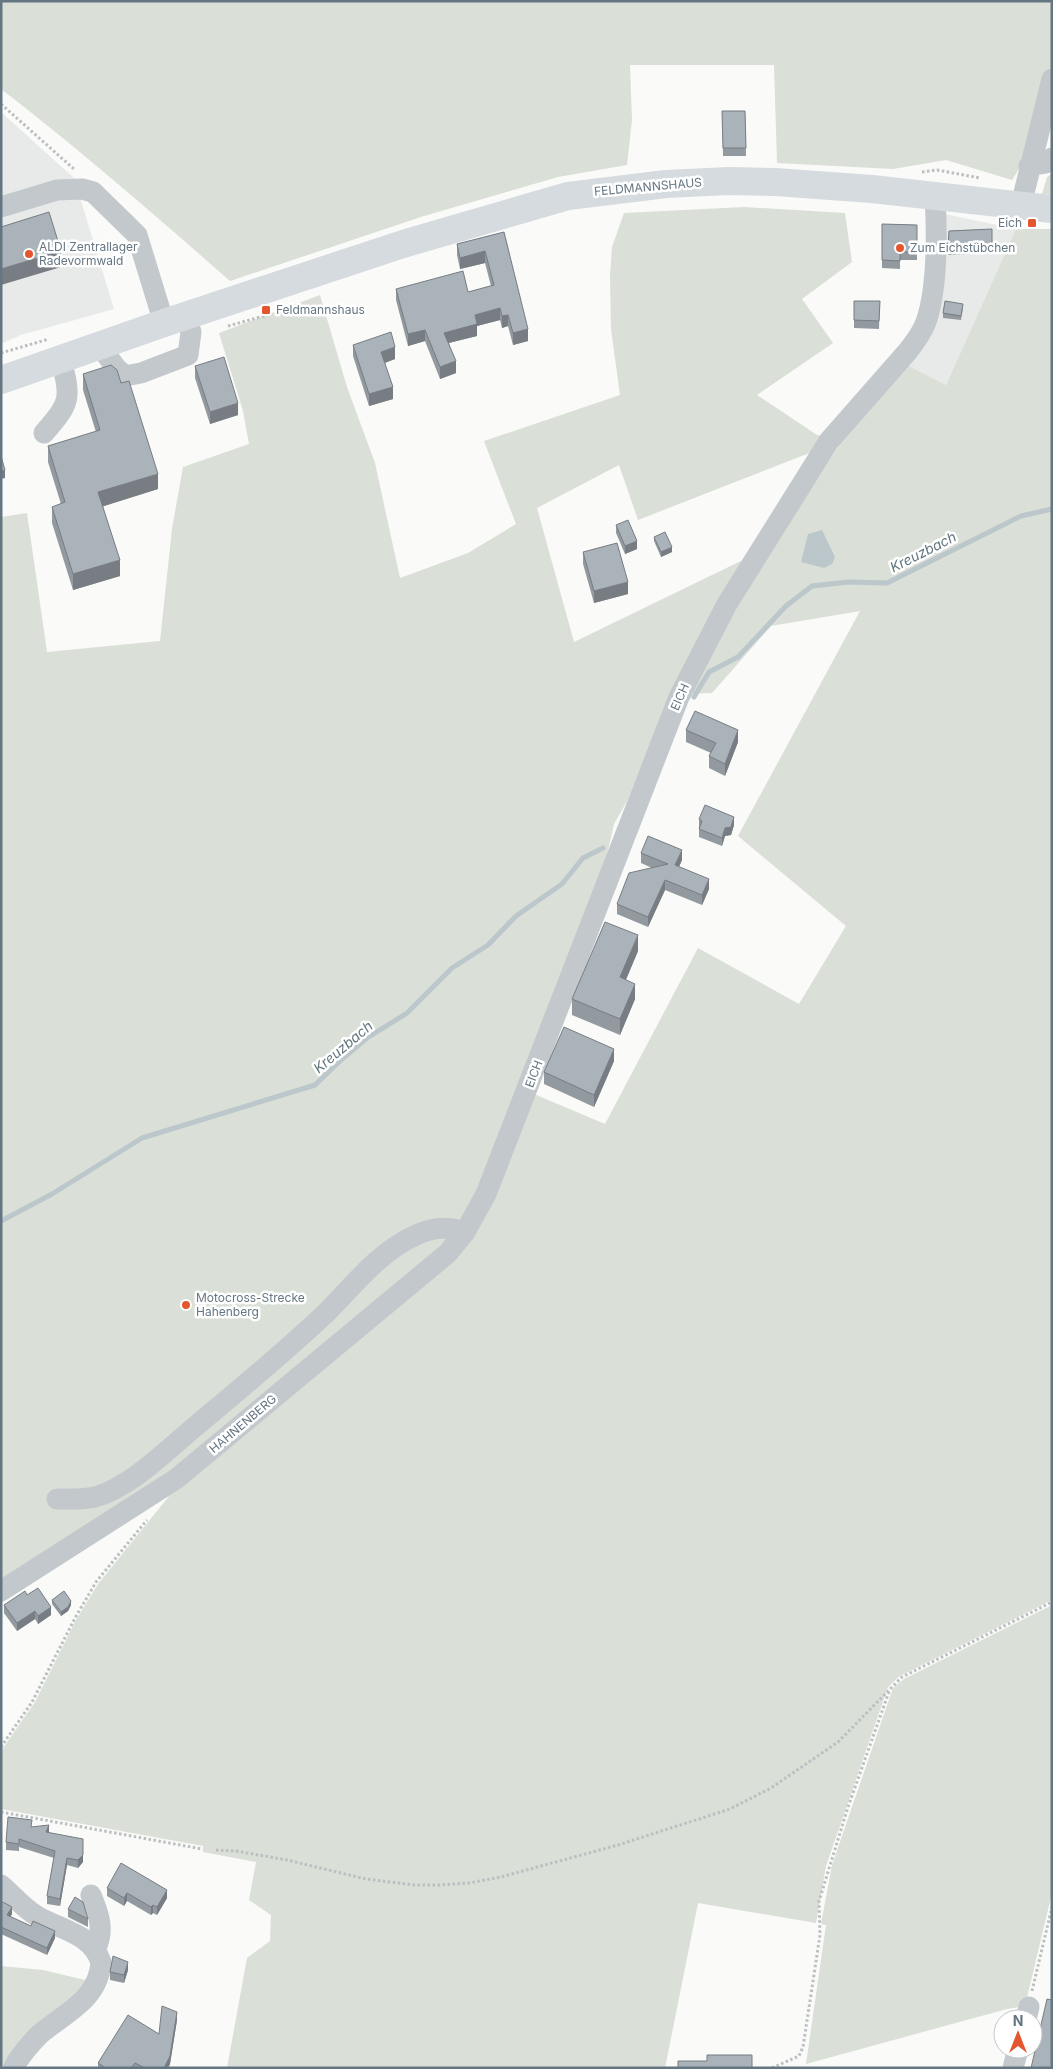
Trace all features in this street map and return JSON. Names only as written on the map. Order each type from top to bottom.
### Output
[{"type":"main road","name":"FELDMANNSHAUS","points":[[1,380],[174,319],[403,244],[568,196],[622,188],[690,182],[729,181],[814,184],[1052,209]]},
{"type":"street","points":[[1021,206],[1052,79]]},
{"type":"street","points":[[1030,166],[1046,163],[1052,158]]},
{"type":"street","points":[[1,207],[57,190],[82,189],[93,192],[137,235],[174,319],[192,332],[188,355],[141,373],[125,376],[117,369],[99,345]]},
{"type":"street","name":"EICH","points":[[465,1232],[486,1194],[679,697],[700,654],[727,604],[829,441],[908,352],[920,336],[926,323],[932,295],[937,222],[935,196]]},
{"type":"street","points":[[44,433],[58,417],[67,402],[67,383],[61,359]]},
{"type":"street","points":[[57,1499],[95,1497],[119,1486],[150,1465],[324,1314],[373,1264],[413,1236],[435,1228],[451,1227],[465,1232]]},
{"type":"street","name":"HAHNENBERG","points":[[1,1591],[176,1479],[448,1253],[465,1232]]},
{"type":"street","points":[[1,1885],[37,1916],[81,1936],[90,1943],[101,1962],[101,1970],[92,1992],[81,2003],[39,2035],[26,2049],[13,2068]]},
{"type":"street","points":[[91,1895],[100,1918],[100,1940],[95,1950]]},
{"type":"path","points":[[1,104],[80,174],[93,192]]},
{"type":"path","points":[[222,328],[264,316],[272,311]]},
{"type":"path","points":[[1,1747],[32,1702],[75,1618],[96,1582],[150,1515]]},
{"type":"path","points":[[216,1850],[236,1851],[287,1860],[366,1879],[414,1885],[469,1883],[501,1877],[618,1845],[730,1809],[771,1788],[838,1742],[891,1686],[902,1677],[1052,1602]]},
{"type":"path","points":[[772,2068],[799,2056],[803,2047],[820,1935],[819,1901],[848,1807],[891,1686]]},
{"type":"path","points":[[1,1812],[202,1849]]},
{"type":"path","points":[[1028,2009],[1052,1907]]},
{"type":"shaded area","points":[[1,1],[1052,1],[1052,63],[1022,164],[1012,180],[946,160],[893,169],[777,163],[774,65],[630,65],[632,120],[627,165],[558,177],[424,216],[230,281],[60,135],[1,89]]},
{"type":"shaded area","points":[[1,112],[74,178],[114,309],[21,335],[1,344]]},
{"type":"shaded area","points":[[1052,174],[1052,195],[1042,194],[1047,177]]},
{"type":"shaded area","points":[[744,207],[845,213],[852,262],[802,299],[833,343],[757,395],[817,435],[825,436],[817,450],[638,520],[619,465],[537,508],[574,642],[745,559],[671,693],[627,801],[614,824],[603,872],[481,1190],[441,1247],[175,1468],[1,1581],[1,517],[27,513],[47,652],[160,641],[172,529],[183,467],[249,444],[243,411],[219,333],[320,295],[347,387],[375,463],[400,578],[468,553],[516,524],[484,441],[620,395],[611,329],[610,276],[612,247],[624,213]]},
{"type":"shaded area","points":[[940,213],[1016,229],[946,385],[903,363],[922,338]]},
{"type":"shaded area","points":[[1016,229],[1052,229],[1052,1600],[900,1676],[888,1687],[826,1866],[816,1923],[698,1903],[665,2068],[227,2068],[247,1958],[270,1941],[271,1915],[249,1900],[256,1862],[203,1852],[203,1846],[1,1809],[1,1751],[35,1702],[76,1620],[98,1584],[174,1490],[453,1258],[534,1094],[605,1124],[698,948],[799,1004],[846,926],[738,836],[860,611],[771,626],[712,693],[687,694],[751,582],[838,447],[903,363],[946,385]]},
{"type":"shaded area","points":[[822,530],[835,557],[832,564],[824,568],[801,562],[808,534]]},
{"type":"shaded area","points":[[1052,1605],[1052,1893],[1025,2006],[993,2009],[993,2013],[806,2064],[826,1925],[821,1924],[832,1865],[893,1688],[904,1679]]},
{"type":"shaded area","points":[[1,1966],[43,1970],[89,1981],[9,2056],[1,2066]]},
{"type":"building","points":[[722,111],[745,111],[746,148],[723,148]]},
{"type":"building","name":"ALDI Zentrallager Radevormwald","points":[[49,212],[61,251],[1,269],[1,227]]},
{"type":"building","points":[[882,224],[917,225],[917,252],[900,252],[900,261],[882,260]]},
{"type":"building","points":[[992,229],[992,245],[948,247],[949,231]]},
{"type":"building","points":[[504,232],[528,329],[513,333],[508,315],[502,316],[500,308],[475,315],[477,324],[444,333],[456,361],[440,367],[425,330],[408,334],[396,289],[463,271],[468,292],[494,285],[485,251],[460,258],[457,244]]},
{"type":"building","points":[[854,301],[880,301],[879,321],[854,320]]},
{"type":"building","points":[[945,301],[963,304],[961,316],[943,313]]},
{"type":"building","points":[[391,332],[395,347],[381,352],[393,387],[369,394],[353,345]]},
{"type":"building","points":[[224,357],[238,403],[210,412],[195,366]]},
{"type":"building","points":[[111,365],[117,370],[121,383],[129,381],[158,474],[98,492],[120,560],[73,574],[52,507],[65,502],[48,446],[100,430],[83,374]]},
{"type":"building","points":[[1,456],[5,470],[1,471]]},
{"type":"building","points":[[628,520],[637,541],[625,546],[616,525]]},
{"type":"building","points":[[665,532],[672,547],[661,552],[654,537]]},
{"type":"building","points":[[617,543],[628,582],[594,591],[583,552]]},
{"type":"building","points":[[695,711],[738,730],[725,764],[709,756],[716,743],[686,730]]},
{"type":"building","points":[[705,805],[734,817],[731,827],[725,828],[722,838],[699,829],[702,821],[699,819]]},
{"type":"building","points":[[648,836],[682,850],[675,865],[709,879],[702,895],[665,880],[648,917],[617,904],[629,873],[668,864],[641,853]]},
{"type":"building","points":[[605,922],[638,935],[620,977],[635,984],[620,1019],[572,999]]},
{"type":"building","points":[[564,1027],[614,1049],[594,1095],[544,1072]]},
{"type":"building","points":[[38,1588],[51,1607],[38,1616],[35,1611],[17,1623],[4,1605],[25,1591],[27,1595]]},
{"type":"building","points":[[64,1591],[71,1601],[68,1607],[61,1612],[52,1600]]},
{"type":"building","points":[[8,1817],[32,1820],[31,1827],[49,1825],[46,1832],[83,1839],[83,1855],[78,1860],[67,1858],[60,1899],[47,1896],[55,1851],[19,1839],[19,1844],[6,1842]]},
{"type":"building","points":[[121,1863],[167,1890],[157,1907],[153,1905],[151,1907],[127,1893],[124,1898],[107,1888]]},
{"type":"building","points":[[75,1897],[83,1902],[88,1919],[68,1909]]},
{"type":"building","points":[[1,1901],[12,1907],[7,1915],[31,1926],[33,1921],[55,1931],[47,1948],[1,1927]]},
{"type":"building","points":[[113,1956],[128,1962],[124,1975],[110,1972]]},
{"type":"building","points":[[1047,1999],[1052,2000],[1052,2068],[1031,2068],[1033,2059],[1043,2059],[1043,2016]]},
{"type":"building","points":[[162,2006],[177,2012],[170,2056],[164,2068],[145,2068],[135,2063],[131,2068],[106,2068],[98,2063],[128,2015],[159,2034]]},
{"type":"building","points":[[707,2055],[752,2055],[752,2068],[678,2068],[678,2061],[707,2061]]},
{"type":"waterway","name":"Kreuzbach","points":[[694,697],[709,672],[738,657],[786,606],[812,586],[848,582],[887,583],[1021,516],[1052,509]]},
{"type":"waterway","name":"Kreuzbach","points":[[1,1221],[52,1194],[142,1138],[315,1085],[367,1038],[407,1013],[452,968],[488,945],[516,916],[562,884],[583,858],[603,848]]},
{"type":"place","name":"Eich","points":[[1032,223]]},
{"type":"place","name":"Zum Eichstübchen","points":[[900,248]]},
{"type":"place","name":"ALDI Zentrallager Radevormwald","points":[[29,254]]},
{"type":"place","name":"Feldmannshaus","points":[[266,310]]},
{"type":"place","name":"Motocross-Strecke Hahenberg","points":[[186,1305]]}]
